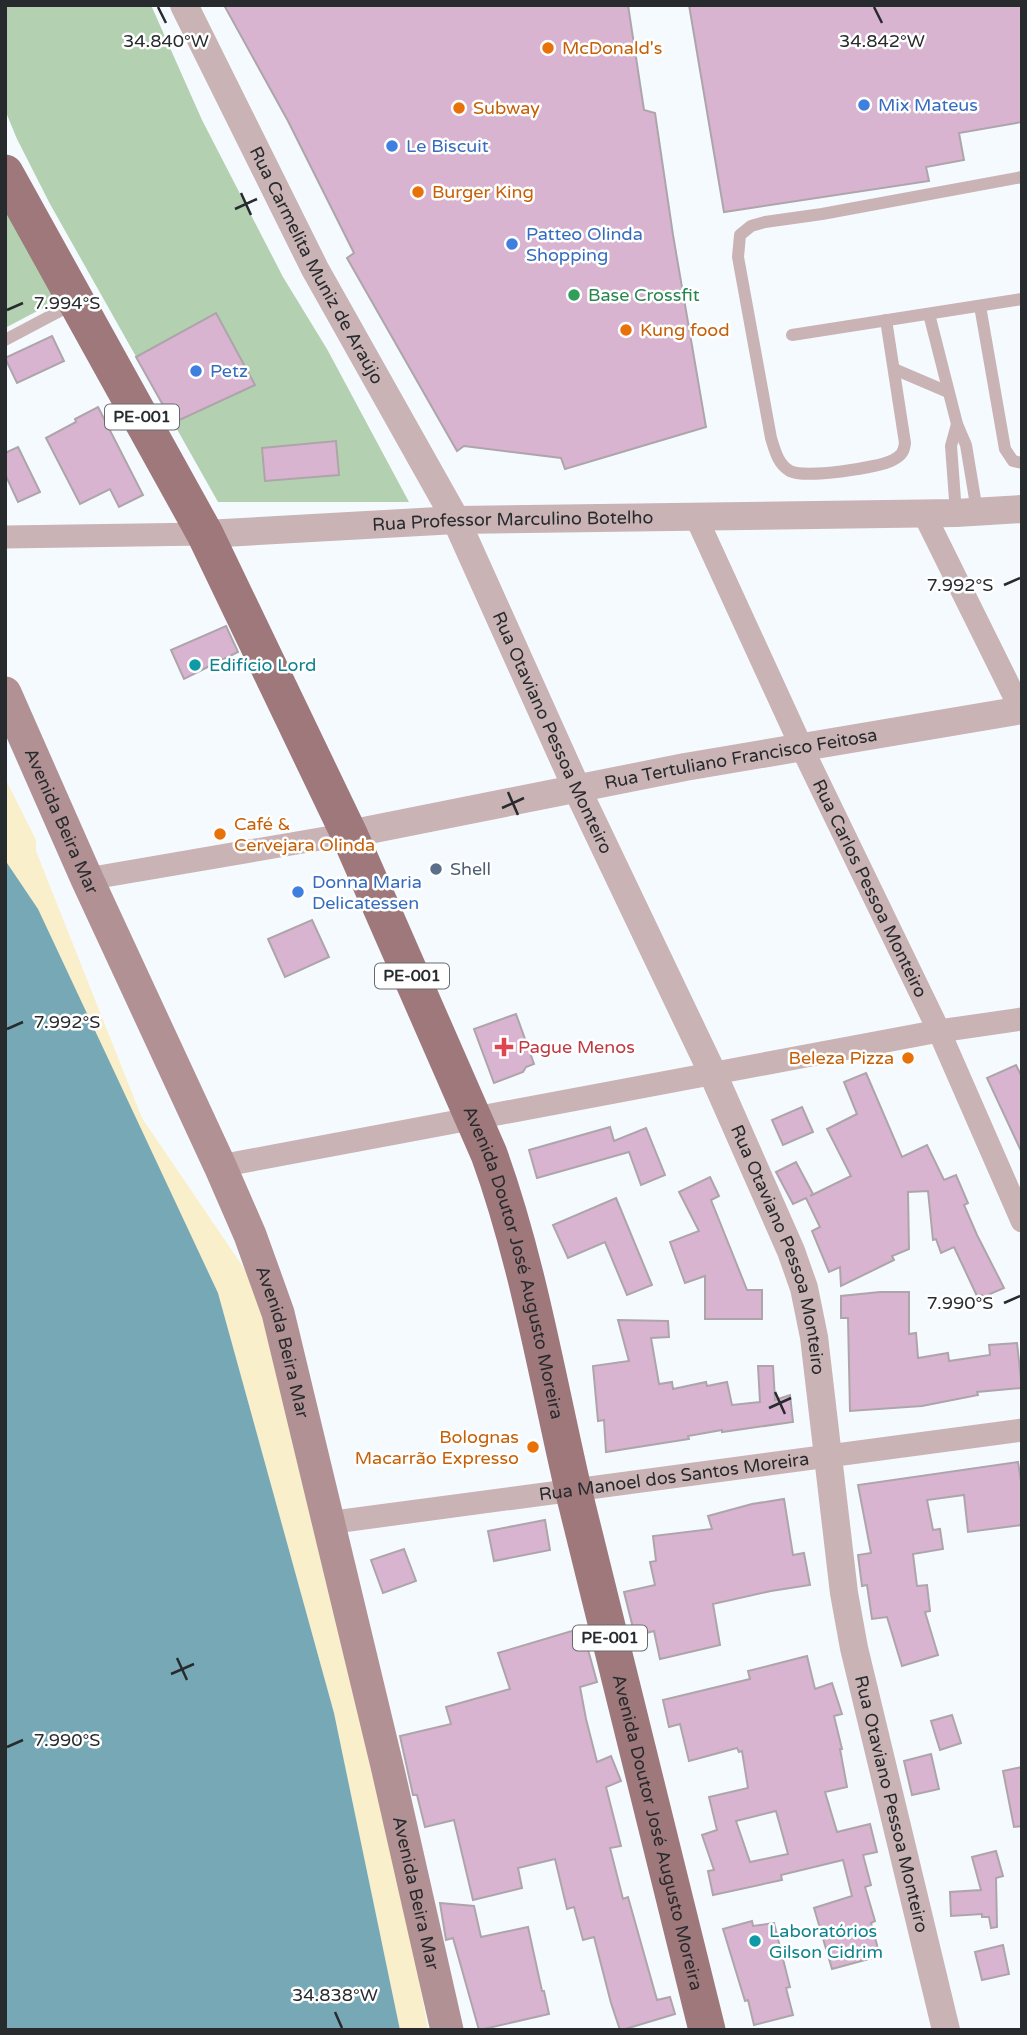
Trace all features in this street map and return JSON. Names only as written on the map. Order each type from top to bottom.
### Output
[{"type":"main road","name":"PE-001","points":[[5,173],[205,534]]},
{"type":"main road","name":"Avenida Doutor José Augusto Moreira","points":[[205,534],[349,834],[474,1117],[502,1190],[573,1490],[707,2030]]},
{"type":"main road","name":"Avenida Beira Mar","points":[[5,693],[87,879],[220,1166],[278,1313],[447,2030]]},
{"type":"street","name":"Rua Carmelita Muniz de Araújo","points":[[184,5],[315,269],[456,520]]},
{"type":"street","name":"Rua Professor Marculino Botelho","points":[[5,537],[205,534],[456,520],[1022,509]]},
{"type":"street","points":[[922,512],[1021,710]]},
{"type":"street","name":"Rua Carlos Pessoa Monteiro","points":[[696,517],[801,746],[939,1031],[1022,1221]]},
{"type":"street","name":"Rua Otaviano Pessoa Monteiro","points":[[456,520],[577,789],[713,1074],[791,1251],[804,1288],[814,1337],[844,1593],[946,2030]]},
{"type":"street","name":"Rua Tertuliano Francisco Feitosa","points":[[87,879],[349,834],[801,746],[1021,710]]},
{"type":"street","points":[[220,1166],[939,1031],[1022,1019]]},
{"type":"street","name":"Rua Manoel dos Santos Moreira","points":[[327,1523],[1022,1430]]},
{"type":"lane","points":[[886,320],[905,443],[903,452],[886,463],[796,474],[784,466],[771,438],[738,257],[738,237],[751,226],[765,222],[1022,177]]},
{"type":"lane","points":[[792,335],[1022,299]]},
{"type":"lane","points":[[5,340],[76,302]]},
{"type":"lane","points":[[980,306],[1005,449],[1013,461],[1022,463]]},
{"type":"lane","points":[[929,314],[957,424],[966,445],[967,512]]},
{"type":"lane","points":[[894,369],[948,392]]},
{"type":"lane","points":[[957,424],[951,446],[967,512]]},
{"type":"green space","points":[[5,5],[151,5],[202,120],[283,277],[327,349],[409,502],[218,502],[50,204],[17,139],[5,110]]},
{"type":"green space","points":[[5,198],[57,293],[43,308],[5,328]]},
{"type":"sand","points":[[5,778],[36,840],[36,851],[142,1118],[254,1283],[411,1934],[428,2030],[400,2030],[334,1713],[218,1293],[36,907],[5,860]]},
{"type":"water","points":[[5,860],[38,909],[218,1293],[334,1713],[400,2030],[5,2030]]},
{"type":"building","name":"Patteo Olinda Shopping","points":[[224,5],[628,5],[644,110],[655,113],[706,427],[565,469],[561,458],[464,446],[457,451],[347,258],[354,253],[288,121]]},
{"type":"building","name":"Mix Mateus","points":[[689,5],[1022,5],[1022,122],[959,133],[964,160],[926,167],[929,181],[724,212]]},
{"type":"building","name":"Petz","points":[[216,313],[255,385],[173,423],[136,357]]},
{"type":"building","points":[[52,336],[64,361],[17,383],[5,358]]},
{"type":"building","points":[[98,407],[143,495],[119,507],[110,489],[80,504],[46,438]]},
{"type":"building","points":[[336,441],[339,475],[265,481],[262,448]]},
{"type":"building","points":[[18,447],[40,492],[18,502],[5,474],[5,453]]},
{"type":"building","name":"Edifício Lord","points":[[226,626],[238,652],[184,679],[171,650]]},
{"type":"building","points":[[312,920],[329,957],[285,977],[268,939]]},
{"type":"building","name":"Pague Menos","points":[[516,1014],[534,1064],[526,1067],[523,1072],[494,1083],[474,1029]]},
{"type":"building","points":[[1016,1065],[1022,1077],[1022,1153],[987,1078]]},
{"type":"building","points":[[866,1073],[902,1157],[927,1145],[944,1180],[956,1175],[968,1203],[964,1205],[1004,1288],[983,1297],[977,1296],[954,1247],[941,1253],[936,1239],[933,1240],[928,1191],[908,1192],[909,1249],[892,1256],[894,1260],[841,1286],[840,1267],[829,1272],[812,1231],[820,1227],[806,1198],[793,1204],[776,1172],[796,1162],[813,1194],[810,1196],[851,1176],[827,1129],[857,1114],[844,1082]]},
{"type":"building","points":[[802,1107],[813,1132],[783,1145],[772,1120]]},
{"type":"building","points":[[610,1127],[614,1141],[646,1128],[665,1175],[641,1185],[629,1152],[537,1178],[529,1150]]},
{"type":"building","points":[[710,1177],[719,1196],[711,1200],[747,1290],[762,1290],[762,1319],[705,1319],[705,1276],[685,1283],[670,1242],[699,1231],[679,1192]]},
{"type":"building","points":[[616,1198],[652,1285],[627,1295],[605,1242],[568,1258],[553,1225]]},
{"type":"building","points":[[909,1292],[909,1334],[916,1333],[918,1358],[948,1353],[949,1361],[990,1355],[989,1345],[1017,1343],[1022,1388],[977,1392],[978,1395],[922,1406],[850,1411],[848,1318],[841,1318],[841,1296]]},
{"type":"building","points":[[618,1320],[668,1321],[669,1337],[651,1338],[659,1384],[672,1382],[673,1389],[706,1382],[707,1386],[727,1382],[732,1405],[760,1402],[758,1366],[773,1366],[775,1400],[790,1395],[793,1422],[722,1430],[688,1436],[689,1439],[606,1452],[604,1420],[598,1421],[593,1366],[629,1361]]},
{"type":"building","points":[[1018,1462],[1022,1487],[1022,1525],[968,1532],[964,1495],[927,1500],[933,1530],[940,1529],[943,1549],[913,1554],[917,1586],[927,1585],[930,1611],[925,1612],[938,1655],[902,1666],[887,1617],[872,1619],[867,1585],[862,1586],[858,1555],[871,1553],[858,1485]]},
{"type":"building","points":[[784,1499],[793,1555],[804,1553],[810,1585],[713,1604],[720,1645],[660,1659],[654,1631],[635,1636],[624,1592],[655,1585],[650,1562],[656,1561],[653,1536],[712,1529],[708,1516],[752,1504]]},
{"type":"building","points":[[545,1520],[550,1550],[494,1561],[488,1531]]},
{"type":"building","points":[[404,1549],[416,1581],[383,1593],[371,1560]]},
{"type":"building","points":[[582,1628],[597,1682],[580,1687],[586,1719],[597,1762],[611,1756],[621,1781],[606,1787],[621,1846],[610,1848],[623,1899],[628,1897],[657,2000],[670,1997],[675,2014],[622,2030],[611,2003],[594,1937],[583,1940],[574,1907],[567,1909],[555,1859],[518,1868],[522,1888],[473,1900],[454,1820],[425,1827],[417,1795],[413,1795],[400,1736],[451,1724],[446,1707],[510,1689],[498,1653]]},
{"type":"building","points":[[807,1656],[815,1689],[832,1683],[842,1714],[834,1716],[847,1787],[825,1792],[837,1832],[870,1824],[877,1852],[863,1855],[871,1885],[865,1887],[875,1921],[871,1923],[880,1956],[832,1969],[814,1908],[852,1896],[843,1860],[781,1875],[782,1880],[713,1895],[708,1871],[714,1870],[702,1835],[717,1830],[709,1797],[748,1788],[742,1751],[739,1752],[737,1748],[689,1761],[680,1724],[669,1727],[663,1700],[750,1679],[748,1671]],"holes":[[[776,1811],[788,1854],[750,1862],[736,1821]]]},
{"type":"building","points":[[952,1715],[961,1743],[940,1750],[931,1721]]},
{"type":"building","points":[[931,1754],[939,1789],[912,1795],[904,1761]]},
{"type":"building","points":[[1022,1767],[1022,1826],[1014,1827],[1003,1771]]},
{"type":"building","points":[[996,1851],[1003,1876],[996,1878],[997,1927],[991,1928],[989,1917],[982,1917],[982,1914],[951,1916],[950,1892],[981,1890],[972,1857]]},
{"type":"building","points":[[440,1903],[474,1906],[481,1937],[528,1927],[549,2014],[479,2030],[453,1938],[446,1940]]},
{"type":"building","points":[[752,1921],[753,1926],[774,1923],[790,1987],[786,1988],[793,2015],[754,2025],[723,1929]]},
{"type":"building","points":[[1003,1945],[1009,1974],[982,1980],[975,1952]]},
{"type":"place","name":"McDonald's","points":[[548,48]]},
{"type":"place","name":"Mix Mateus","points":[[864,105]]},
{"type":"place","name":"Subway","points":[[459,108]]},
{"type":"place","name":"Le Biscuit","points":[[392,146]]},
{"type":"place","name":"Burger King","points":[[418,192]]},
{"type":"place","name":"Patteo Olinda Shopping","points":[[512,244]]},
{"type":"place","name":"Base Crossfit","points":[[574,295]]},
{"type":"place","name":"Kung food","points":[[626,330]]},
{"type":"place","name":"Petz","points":[[196,371]]},
{"type":"place","name":"Edifício Lord","points":[[195,665]]},
{"type":"place","name":"Café & Cervejara Olinda","points":[[220,834]]},
{"type":"place","name":"Shell","points":[[436,869]]},
{"type":"place","name":"Donna Maria Delicatessen","points":[[298,892]]},
{"type":"place","name":"Pague Menos","points":[[504,1047]]},
{"type":"place","name":"Beleza Pizza","points":[[908,1058]]},
{"type":"place","name":"Bolognas Macarrão Expresso","points":[[533,1447]]},
{"type":"place","name":"Laboratórios Gilson Cidrim","points":[[755,1941]]}]
